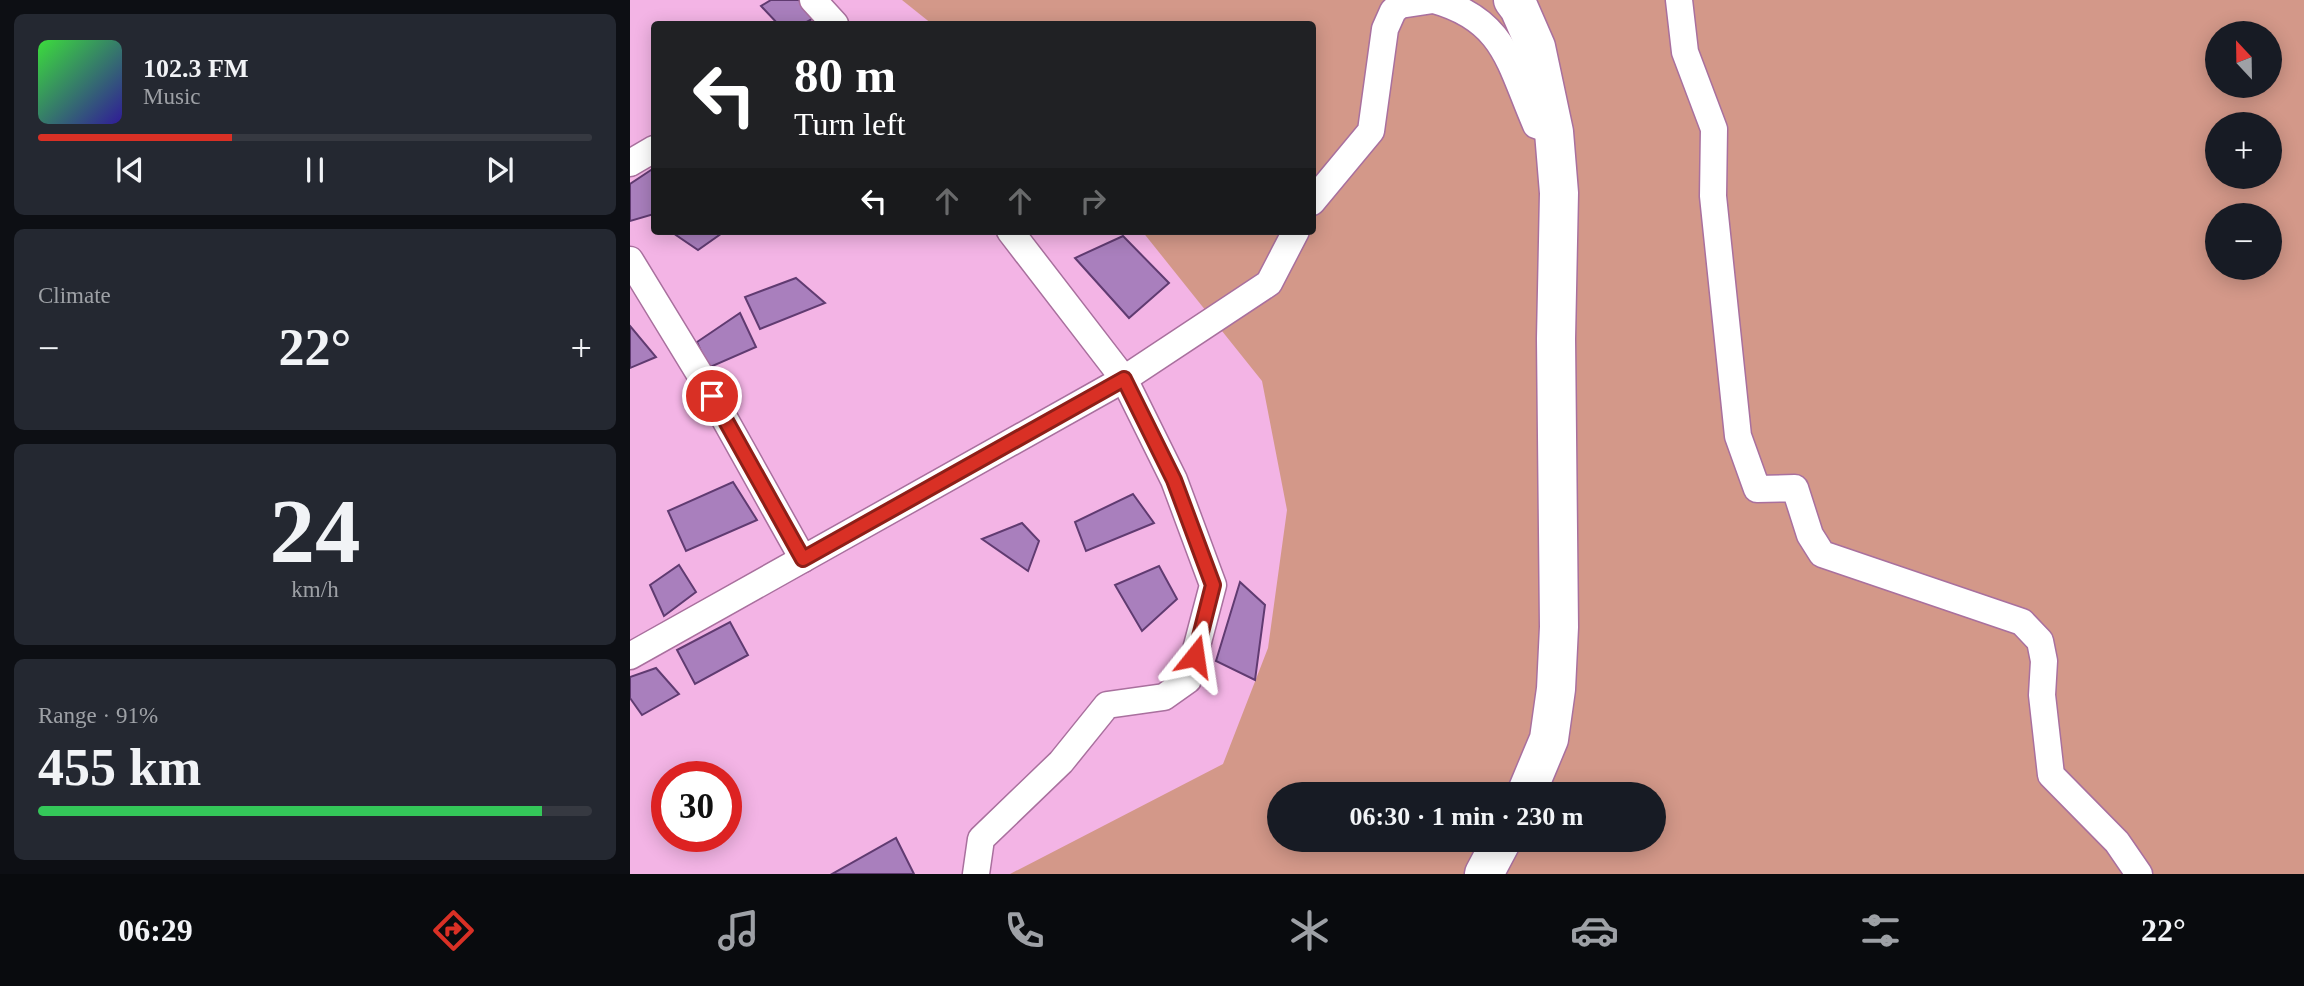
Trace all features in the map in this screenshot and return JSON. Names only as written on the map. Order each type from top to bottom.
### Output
[{"type":"street","points":[[813,0],[832,21]]},
{"type":"street","points":[[1316,197],[1371,131],[1385,29],[1393,11],[1400,5],[1433,0],[1464,9],[1497,37],[1536,125],[1555,132]]},
{"type":"street","points":[[1513,0],[1520,8],[1536,47],[1555,132],[1559,192],[1556,339],[1559,639],[1549,739],[1531,782]]},
{"type":"street","points":[[1679,0],[1685,52],[1714,129],[1713,196],[1738,436],[1757,489],[1796,488],[1810,535],[1822,554],[2022,622],[2040,641],[2044,661],[2042,695],[2051,775],[2117,842],[2139,874]]},
{"type":"street","points":[[630,163],[651,151]]},
{"type":"street","points":[[976,874],[981,839],[1061,762],[1107,705],[1164,697],[1188,680],[1213,585],[1174,480],[1124,379],[1013,235]]},
{"type":"street","points":[[630,656],[1124,379],[1269,283],[1294,235]]},
{"type":"street","points":[[630,260],[699,373],[803,559]]},
{"type":"street","points":[[1484,874],[1496,852]]},
{"type":"shaded area","points":[[902,0],[2304,0],[2304,874],[1010,874],[1223,764],[1268,648],[1287,510],[1262,381],[1145,235],[1316,235],[1316,21],[928,21]]},
{"type":"building","points":[[771,0],[799,0],[814,18],[808,21],[775,21],[761,6]]},
{"type":"building","points":[[651,170],[651,215],[630,221],[630,184]]},
{"type":"building","points":[[676,235],[719,235],[698,250]]},
{"type":"building","points":[[1123,236],[1169,283],[1129,318],[1075,258]]},
{"type":"building","points":[[796,278],[825,303],[760,329],[745,297]]},
{"type":"building","points":[[740,313],[756,347],[708,368],[697,342]]},
{"type":"building","points":[[630,326],[656,357],[630,368]]},
{"type":"building","points":[[733,482],[757,520],[686,551],[668,511]]},
{"type":"building","points":[[1133,494],[1154,523],[1086,551],[1075,522]]},
{"type":"building","points":[[1022,523],[1039,541],[1028,571],[982,539]]},
{"type":"building","points":[[679,565],[696,592],[664,616],[650,585]]},
{"type":"building","points":[[1159,566],[1177,599],[1142,631],[1115,585]]},
{"type":"building","points":[[1240,582],[1265,605],[1255,680],[1216,661]]},
{"type":"building","points":[[730,622],[748,655],[695,684],[677,650]]},
{"type":"building","points":[[656,668],[679,694],[642,715],[630,698],[630,677]]},
{"type":"building","points":[[896,838],[914,874],[832,874]]},
{"type":"route","points":[[712,396],[803,559],[1124,379],[1174,480],[1213,585],[1195,656]]}]
